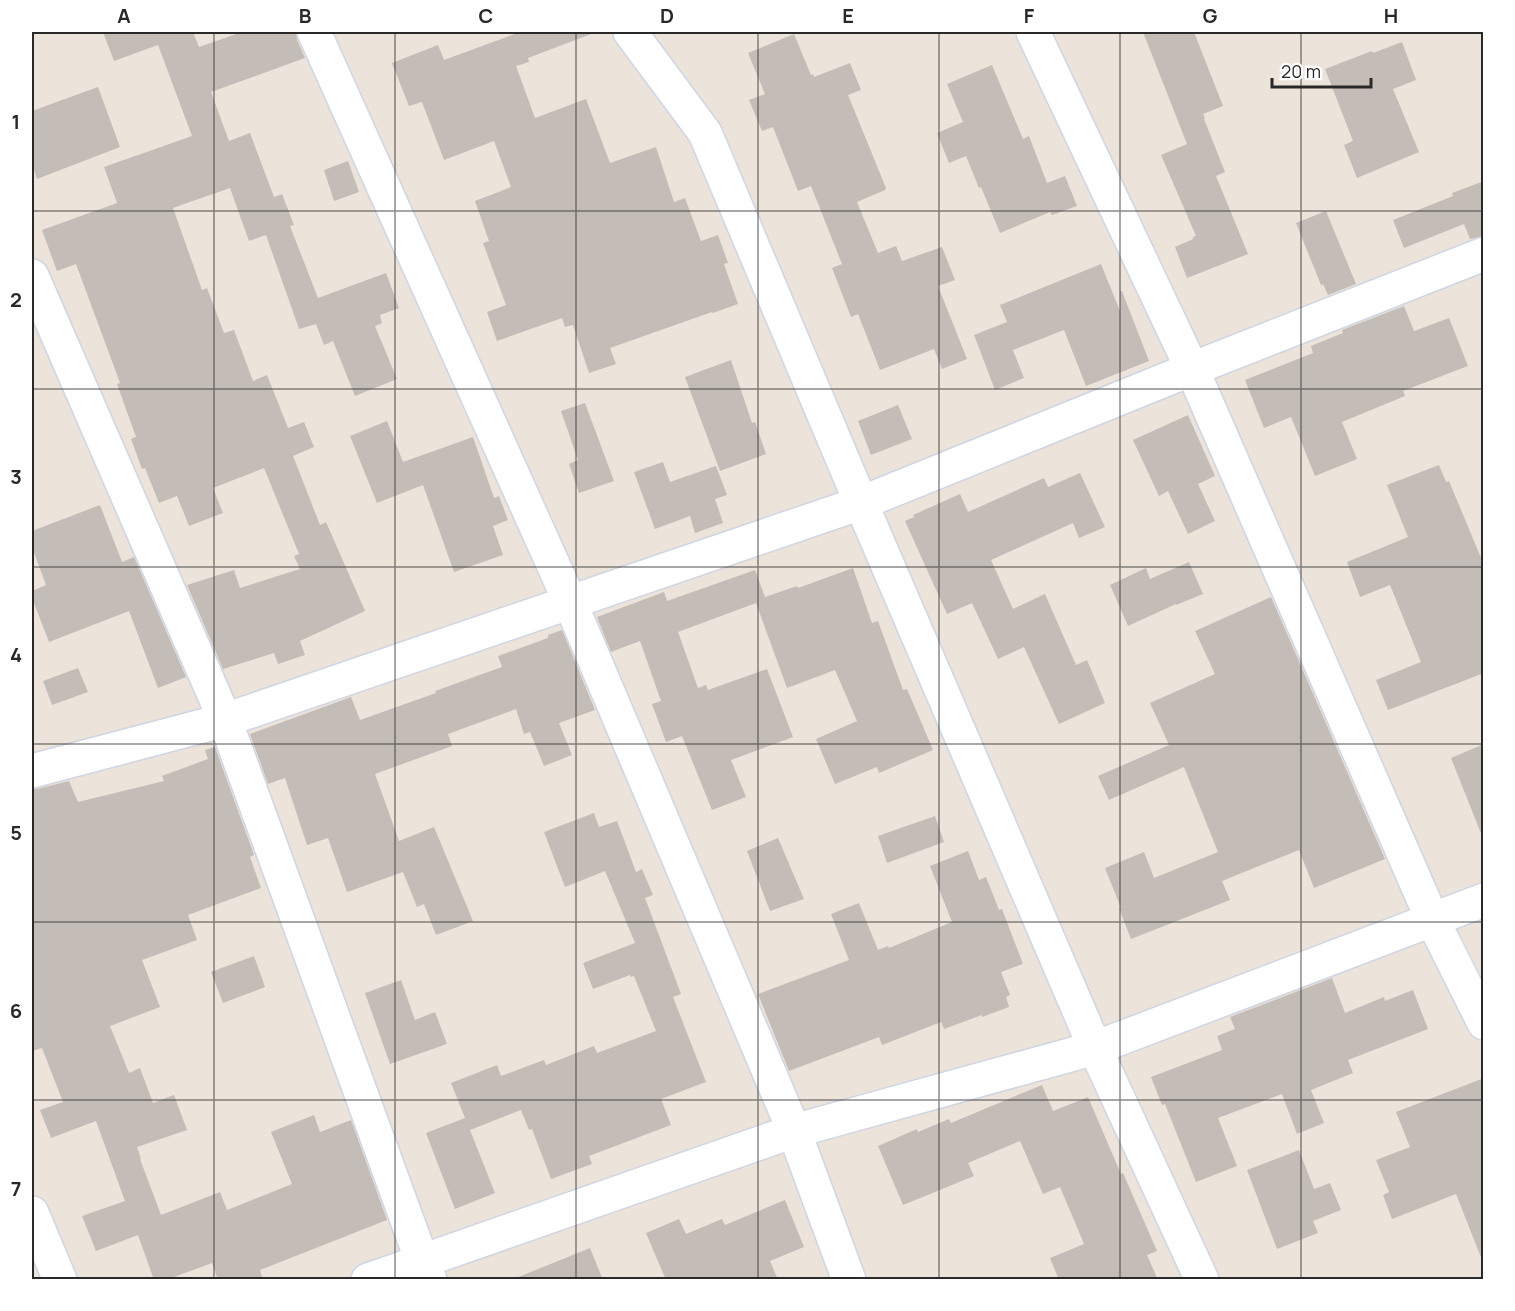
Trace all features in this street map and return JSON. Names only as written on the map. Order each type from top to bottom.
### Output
[{"type":"street","points":[[314,32],[570,602],[794,1131],[849,1280]]},
{"type":"street","points":[[630,32],[705,133],[1095,1048],[1202,1280]]},
{"type":"street","points":[[1033,32],[1192,369],[1432,919],[1484,1023]]},
{"type":"street","points":[[32,771],[225,720],[861,503],[1484,254]]},
{"type":"street","points":[[32,276],[225,720],[426,1270]]},
{"type":"street","points":[[368,1280],[426,1270],[794,1131],[1095,1048],[1484,900]]},
{"type":"street","points":[[32,1213],[60,1280]]},
{"type":"building","points":[[103,32],[193,32],[199,47],[242,32],[296,32],[305,58],[211,92],[229,141],[250,133],[274,197],[282,194],[294,225],[290,226],[318,298],[386,273],[399,308],[380,315],[382,323],[375,326],[397,379],[355,396],[333,341],[324,345],[316,324],[299,329],[266,235],[249,241],[230,188],[173,208],[202,290],[207,288],[224,333],[234,330],[253,381],[267,375],[288,428],[304,422],[314,447],[293,456],[320,525],[326,522],[365,611],[300,641],[305,655],[278,664],[274,653],[223,669],[187,585],[234,570],[240,588],[300,569],[294,556],[299,554],[264,468],[213,488],[223,513],[189,526],[177,496],[159,503],[145,468],[142,469],[131,439],[136,437],[117,384],[120,383],[76,264],[57,271],[42,230],[117,203],[104,167],[192,136],[158,45],[114,61]]},
{"type":"building","points":[[520,32],[591,32],[591,34],[528,58],[529,62],[516,66],[535,118],[586,99],[610,163],[656,147],[674,202],[685,198],[701,241],[718,235],[728,263],[724,264],[738,304],[610,348],[616,364],[589,373],[573,325],[565,327],[562,318],[497,341],[487,312],[506,305],[483,243],[489,241],[475,201],[511,187],[494,141],[444,160],[422,102],[409,106],[392,63],[438,45],[444,60]]},
{"type":"building","points":[[1143,32],[1194,32],[1223,106],[1203,114],[1225,172],[1216,176],[1248,254],[1187,278],[1175,247],[1196,236],[1161,155],[1187,144]]},
{"type":"building","points":[[794,34],[811,75],[813,74],[814,77],[850,63],[861,90],[848,95],[886,188],[857,202],[878,253],[896,246],[902,261],[942,247],[955,280],[938,286],[967,359],[942,369],[934,349],[880,370],[858,314],[851,317],[832,268],[842,264],[811,186],[798,191],[773,127],[762,131],[749,100],[765,94],[748,53]]},
{"type":"building","points":[[1402,42],[1416,80],[1393,89],[1419,152],[1357,178],[1344,145],[1353,141],[1325,69]]},
{"type":"building","points":[[992,65],[1023,139],[1029,136],[1047,183],[1065,176],[1077,206],[1052,215],[1050,212],[1000,233],[966,156],[949,163],[937,133],[963,122],[947,84]]},
{"type":"building","points":[[98,87],[120,147],[37,179],[32,164],[32,111]]},
{"type":"building","points":[[348,161],[359,192],[334,201],[324,170]]},
{"type":"building","points":[[1484,181],[1484,236],[1470,239],[1464,224],[1404,248],[1393,220]]},
{"type":"building","points":[[1326,211],[1356,284],[1328,295],[1323,284],[1321,285],[1296,223]]},
{"type":"building","points":[[1101,264],[1120,311],[1120,291],[1122,291],[1149,361],[1086,386],[1064,330],[1013,350],[1024,378],[995,390],[974,335],[1007,322],[1000,305]]},
{"type":"building","points":[[1404,306],[1414,331],[1449,318],[1468,366],[1403,391],[1405,396],[1342,422],[1357,459],[1315,476],[1291,417],[1264,428],[1245,380],[1313,353],[1311,346],[1343,333],[1342,330]]},
{"type":"building","points":[[731,360],[752,423],[755,422],[766,454],[720,471],[685,377]]},
{"type":"building","points":[[585,403],[614,481],[579,493],[569,464],[578,460],[561,411]]},
{"type":"building","points":[[898,405],[912,439],[871,455],[858,421]]},
{"type":"building","points":[[1188,415],[1215,476],[1198,484],[1215,521],[1188,534],[1168,491],[1159,496],[1133,440]]},
{"type":"building","points":[[387,421],[403,462],[473,437],[494,498],[499,496],[508,520],[493,526],[503,555],[454,572],[423,485],[377,503],[350,436]]},
{"type":"building","points":[[663,462],[670,482],[716,466],[727,495],[715,499],[723,523],[695,533],[690,516],[655,529],[634,472]]},
{"type":"building","points":[[1439,465],[1446,482],[1449,481],[1484,565],[1484,673],[1388,710],[1376,680],[1421,662],[1390,585],[1360,597],[1347,562],[1408,537],[1387,485]]},
{"type":"building","points":[[1080,473],[1105,527],[1079,538],[1073,523],[991,560],[1013,609],[1045,594],[1076,665],[1087,660],[1105,703],[1059,724],[1024,647],[998,659],[972,603],[947,614],[905,521],[914,517],[913,515],[960,494],[968,512],[1044,478],[1048,487]]},
{"type":"building","points":[[100,505],[122,562],[134,557],[186,677],[158,688],[129,611],[49,642],[32,598],[32,591],[46,585],[32,547],[32,531]]},
{"type":"building","points":[[1189,562],[1203,594],[1128,626],[1110,585],[1146,568],[1150,579]]},
{"type":"building","points":[[853,568],[872,623],[878,621],[903,690],[907,689],[933,750],[879,773],[877,767],[835,784],[816,739],[857,721],[835,670],[787,688],[756,603],[678,632],[698,688],[706,685],[708,690],[767,669],[793,737],[731,760],[746,797],[712,810],[682,736],[666,742],[652,704],[661,701],[640,641],[611,652],[597,617],[664,592],[667,601],[755,570],[765,597]]},
{"type":"building","points":[[1271,597],[1385,859],[1314,888],[1299,850],[1222,881],[1230,900],[1131,939],[1105,868],[1144,852],[1154,878],[1218,852],[1184,767],[1109,800],[1098,776],[1169,745],[1150,703],[1215,674],[1195,631]]},
{"type":"building","points":[[562,630],[595,710],[559,723],[572,755],[544,766],[530,732],[524,734],[516,709],[448,734],[452,746],[375,774],[399,841],[434,827],[473,921],[436,935],[424,904],[417,907],[403,872],[347,892],[328,838],[307,845],[285,778],[268,784],[250,734],[351,697],[360,720],[502,667],[498,656],[548,638],[548,635]]},
{"type":"building","points":[[78,668],[88,692],[52,705],[43,681]]},
{"type":"building","points":[[1484,744],[1484,835],[1482,836],[1451,758]]},
{"type":"building","points":[[215,747],[254,855],[250,857],[261,888],[188,915],[197,940],[142,960],[160,1007],[110,1026],[129,1073],[140,1068],[153,1103],[174,1095],[187,1130],[137,1147],[140,1159],[161,1215],[220,1192],[227,1210],[292,1184],[271,1132],[314,1115],[320,1132],[351,1120],[387,1220],[260,1270],[263,1280],[218,1280],[212,1263],[166,1280],[154,1280],[138,1235],[96,1251],[82,1216],[125,1201],[96,1121],[51,1138],[40,1110],[63,1102],[42,1048],[32,1051],[32,789],[69,781],[78,802],[164,781],[162,776],[208,759],[205,750]]},
{"type":"building","points":[[594,813],[599,827],[617,821],[636,872],[642,869],[653,895],[645,898],[681,994],[673,997],[706,1082],[661,1099],[671,1125],[589,1156],[592,1164],[551,1179],[532,1129],[529,1130],[521,1110],[470,1130],[495,1193],[455,1209],[426,1133],[465,1118],[451,1083],[497,1065],[501,1076],[544,1060],[546,1065],[594,1046],[597,1053],[656,1031],[634,976],[630,975],[593,989],[583,963],[635,943],[605,871],[565,887],[544,832]]},
{"type":"building","points":[[935,816],[944,842],[887,863],[878,836]]},
{"type":"building","points":[[778,838],[804,899],[770,911],[747,851]]},
{"type":"building","points":[[968,851],[979,880],[986,877],[999,910],[1002,909],[1023,964],[1001,972],[1010,995],[1006,997],[1009,1007],[944,1029],[941,1022],[882,1045],[879,1037],[789,1071],[758,994],[849,960],[831,914],[859,903],[878,950],[888,946],[889,948],[952,922],[930,866]]},
{"type":"building","points":[[254,956],[265,987],[223,1003],[211,972]]},
{"type":"building","points":[[1332,978],[1345,1013],[1384,997],[1385,1001],[1413,990],[1428,1029],[1348,1060],[1353,1073],[1311,1090],[1324,1123],[1297,1134],[1282,1094],[1218,1118],[1237,1166],[1196,1182],[1165,1104],[1162,1105],[1151,1077],[1222,1050],[1217,1036],[1235,1029],[1230,1017]]},
{"type":"building","points":[[401,980],[415,1020],[435,1012],[447,1044],[390,1064],[365,993]]},
{"type":"building","points":[[1484,1078],[1484,1260],[1482,1260],[1456,1194],[1392,1219],[1383,1195],[1389,1192],[1376,1160],[1410,1147],[1396,1112]]},
{"type":"building","points":[[1042,1085],[1053,1111],[1088,1097],[1157,1251],[1147,1255],[1158,1280],[1059,1280],[1050,1258],[1084,1244],[1060,1187],[1043,1194],[1020,1141],[968,1163],[974,1176],[903,1205],[878,1146],[917,1129],[918,1132],[949,1119],[951,1123]]},
{"type":"building","points":[[1299,1150],[1314,1189],[1330,1183],[1341,1210],[1313,1221],[1318,1233],[1277,1249],[1247,1170]]},
{"type":"building","points":[[785,1200],[804,1247],[770,1261],[778,1280],[666,1280],[646,1233],[679,1219],[686,1234],[722,1219],[725,1225]]},
{"type":"building","points":[[590,1248],[603,1280],[516,1280],[516,1278]]}]
